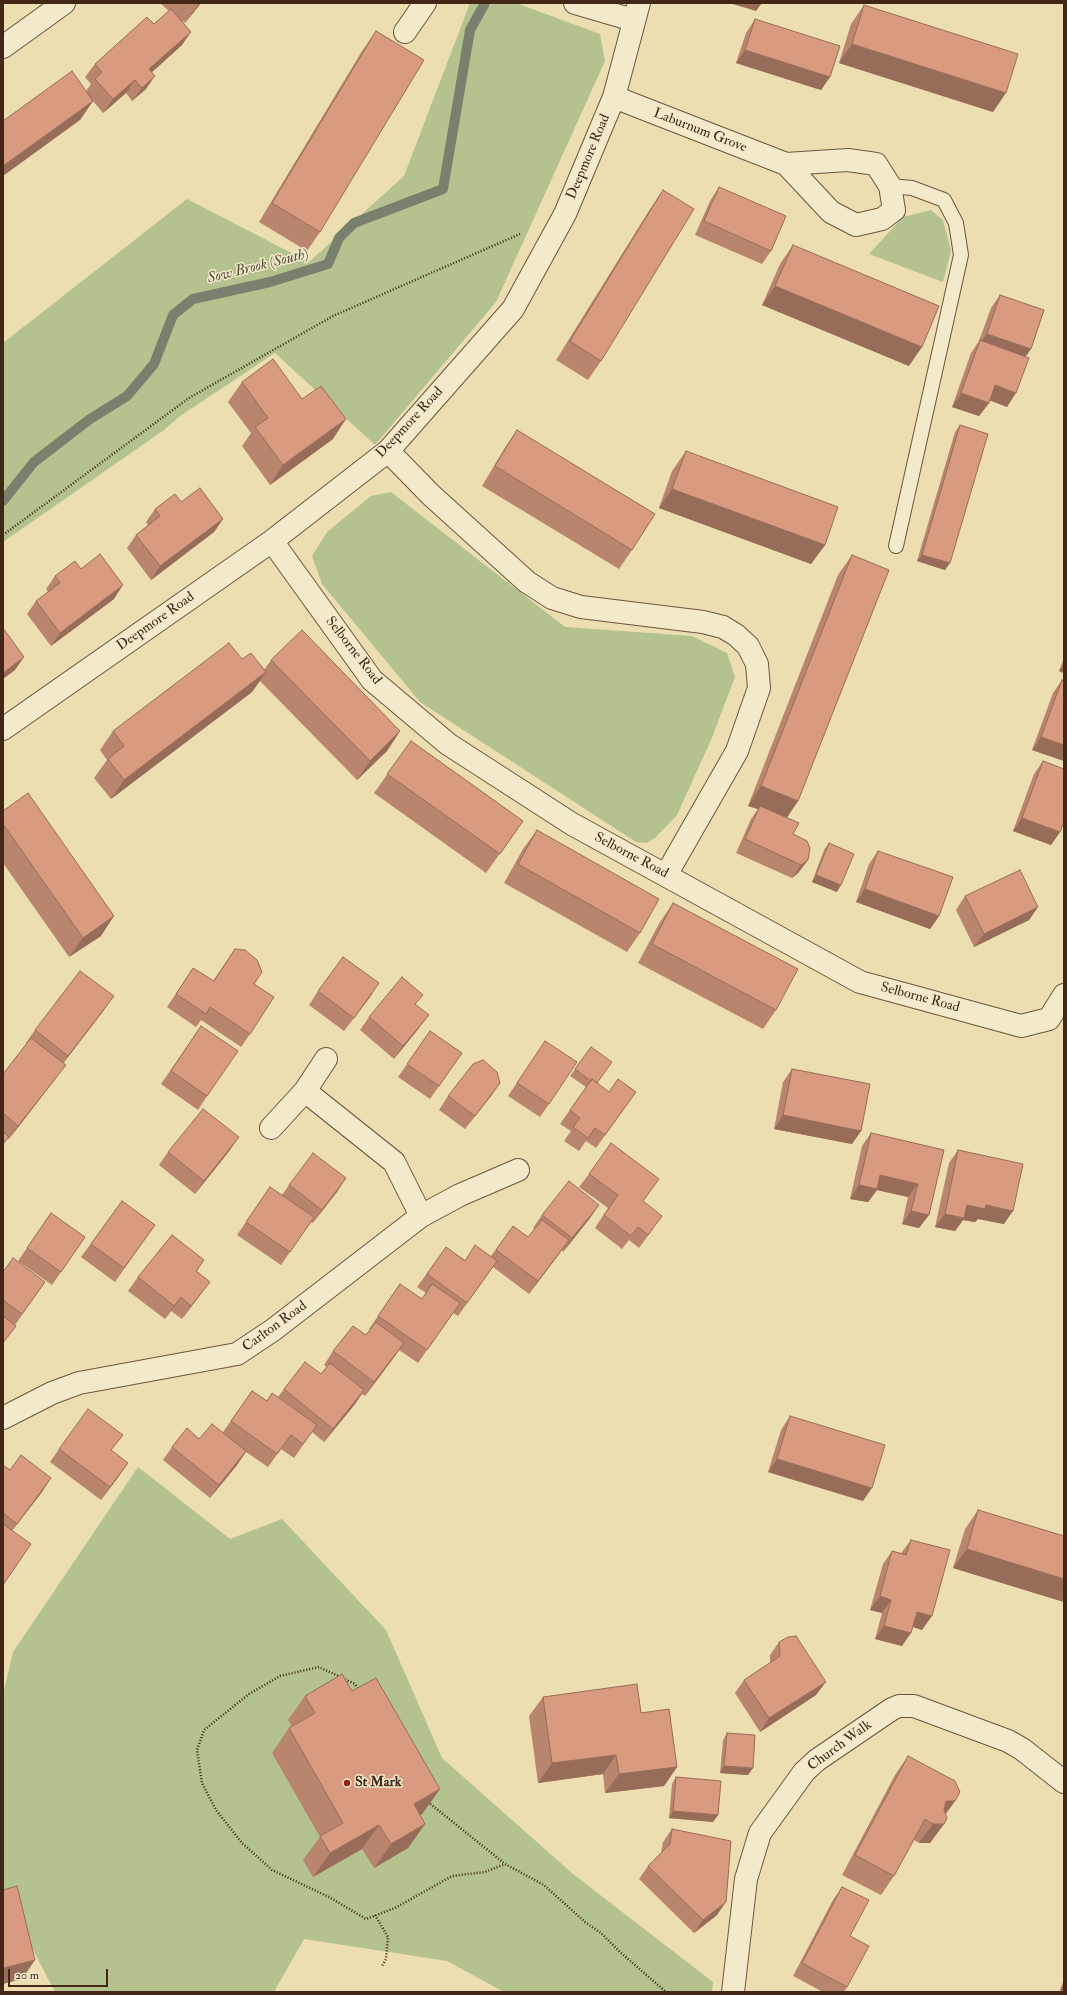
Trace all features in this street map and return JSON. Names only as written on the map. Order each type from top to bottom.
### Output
[{"type":"street","points":[[3,47],[64,3]]},
{"type":"street","points":[[405,32],[425,3]]},
{"type":"street","points":[[575,3],[636,11]]},
{"type":"street","name":"Deepmore Road","points":[[3,729],[272,541],[388,451],[513,308],[565,214],[614,98],[636,11]]},
{"type":"street","name":"Laburnum Grove","points":[[614,98],[786,164],[848,160],[876,164],[890,186],[894,210],[882,219],[856,225],[830,212],[786,164]]},
{"type":"street","points":[[388,451],[442,506],[527,582],[552,598],[581,608],[703,622],[723,627],[736,634],[748,646],[757,664],[759,688],[737,751],[666,875]]},
{"type":"street","name":"Selborne Road","points":[[272,541],[372,680],[448,744],[572,824],[860,982],[1021,1026],[1049,1019],[1064,995]]},
{"type":"street","points":[[271,1128],[305,1091],[326,1059]]},
{"type":"street","points":[[305,1091],[394,1162],[421,1216]]},
{"type":"street","name":"Carlton Road","points":[[3,1418],[52,1393],[79,1384],[237,1354],[272,1330],[421,1216],[460,1195],[518,1170]]},
{"type":"street","name":"Church Walk","points":[[733,1992],[746,1880],[760,1833],[804,1772],[812,1764],[892,1709],[899,1706],[914,1706],[1008,1742],[1022,1749],[1064,1782]]},
{"type":"lane","points":[[890,186],[912,188],[944,200],[956,223],[961,255],[896,546]]},
{"type":"path","points":[[3,534],[190,398],[333,316],[521,233]]},
{"type":"path","points":[[363,1698],[355,1684],[319,1666],[280,1676],[249,1694],[204,1730],[197,1750],[202,1783],[216,1810],[242,1843],[272,1870],[329,1897],[366,1918],[395,1908],[452,1876],[485,1872],[505,1864]]},
{"type":"path","points":[[426,1800],[505,1864],[544,1885],[586,1922],[601,1933],[620,1952],[666,1992]]},
{"type":"path","points":[[375,1915],[388,1937],[386,1959],[382,1966]]},
{"type":"green space","points":[[470,3],[516,3],[600,34],[605,61],[496,302],[375,445],[275,353],[180,416],[164,430],[3,542],[3,343],[187,199],[309,262],[404,176]]},
{"type":"green space","points":[[931,210],[943,220],[951,251],[943,282],[869,254],[903,217]]},
{"type":"green space","points":[[391,492],[565,627],[692,636],[727,653],[735,677],[711,740],[677,815],[655,838],[647,843],[636,842],[420,702],[322,584],[312,556],[327,532],[371,496]]},
{"type":"green space","points":[[138,1467],[230,1539],[282,1519],[386,1630],[442,1758],[573,1874],[713,1982],[712,1992],[504,1992],[447,1961],[304,1939],[274,1992],[55,1992],[29,1942],[3,1902],[3,1695],[13,1652]]},
{"type":"building","points":[[864,5],[1018,54],[1006,93],[852,44]]},
{"type":"building","points":[[171,9],[191,32],[149,69],[155,76],[142,88],[135,80],[113,99],[95,79],[102,72],[95,64],[147,17],[154,24]]},
{"type":"building","points":[[755,19],[840,46],[830,77],[745,50]]},
{"type":"building","points":[[376,31],[424,60],[320,232],[272,203]]},
{"type":"building","points":[[72,71],[93,101],[3,166],[3,121]]},
{"type":"building","points":[[719,187],[786,216],[771,251],[704,221]]},
{"type":"building","points":[[663,190],[694,209],[601,361],[570,341]]},
{"type":"building","points":[[793,245],[939,306],[922,347],[775,286]]},
{"type":"building","points":[[1000,295],[1044,310],[1031,349],[987,334]]},
{"type":"building","points":[[980,340],[1029,358],[1016,393],[995,385],[989,403],[961,393]]},
{"type":"building","points":[[273,359],[302,399],[321,386],[346,419],[283,465],[255,427],[268,418],[242,382]]},
{"type":"building","points":[[960,425],[988,434],[950,563],[922,555]]},
{"type":"building","points":[[517,430],[655,514],[632,550],[495,466]]},
{"type":"building","points":[[686,451],[838,507],[825,545],[672,489]]},
{"type":"building","points":[[200,488],[223,519],[160,566],[136,535],[160,516],[155,509],[175,494],[181,502]]},
{"type":"building","points":[[100,554],[123,585],[60,633],[36,601],[60,583],[55,576],[75,561],[81,569]]},
{"type":"building","points":[[852,555],[889,570],[798,801],[761,786]]},
{"type":"building","points":[[3,628],[24,657],[3,673]]},
{"type":"building","points":[[302,630],[400,731],[370,761],[271,660]]},
{"type":"building","points":[[229,643],[242,659],[251,653],[266,672],[124,780],[108,759],[124,746],[113,731]]},
{"type":"building","points":[[1062,680],[1064,681],[1064,745],[1041,737]]},
{"type":"building","points":[[411,741],[523,821],[500,854],[387,774]]},
{"type":"building","points":[[1043,761],[1064,769],[1064,822],[1060,832],[1022,818]]},
{"type":"building","points":[[28,793],[114,916],[83,938],[3,824],[3,811]]},
{"type":"building","points":[[760,806],[799,823],[793,834],[807,841],[810,848],[808,860],[801,865],[745,839]]},
{"type":"building","points":[[537,830],[659,899],[640,933],[518,864]]},
{"type":"building","points":[[829,843],[854,854],[841,885],[816,875]]},
{"type":"building","points":[[878,851],[953,877],[939,916],[865,889]]},
{"type":"building","points":[[1020,870],[1038,907],[984,934],[965,896]]},
{"type":"building","points":[[673,903],[798,969],[776,1010],[652,944]]},
{"type":"building","points":[[235,949],[245,950],[257,960],[262,972],[254,984],[274,997],[250,1034],[210,1007],[206,1014],[176,994],[193,968],[214,981]]},
{"type":"building","points":[[343,957],[379,983],[354,1018],[318,991]]},
{"type":"building","points":[[80,971],[114,996],[68,1056],[35,1030]]},
{"type":"building","points":[[402,977],[423,995],[415,1004],[429,1015],[403,1046],[369,1017]]},
{"type":"building","points":[[201,1026],[238,1051],[207,1096],[171,1071]]},
{"type":"building","points":[[430,1031],[462,1053],[439,1086],[407,1064]]},
{"type":"building","points":[[31,1038],[66,1065],[18,1126],[3,1113],[3,1074]]},
{"type":"building","points":[[545,1041],[577,1062],[549,1104],[517,1083]]},
{"type":"building","points":[[591,1047],[612,1062],[597,1083],[592,1079],[591,1081],[575,1069]]},
{"type":"building","points":[[483,1060],[497,1072],[500,1083],[475,1116],[448,1096],[473,1064]]},
{"type":"building","points":[[792,1069],[870,1084],[861,1131],[783,1115]]},
{"type":"building","points":[[592,1079],[609,1092],[618,1079],[636,1092],[605,1135],[595,1128],[588,1138],[573,1127],[580,1118],[570,1110]]},
{"type":"building","points":[[203,1109],[239,1137],[204,1181],[168,1152]]},
{"type":"building","points":[[3,1132],[9,1137],[3,1144]]},
{"type":"building","points":[[871,1133],[944,1150],[929,1215],[911,1211],[918,1184],[880,1175],[877,1189],[859,1185]]},
{"type":"building","points":[[611,1143],[659,1179],[643,1201],[662,1216],[648,1235],[638,1227],[631,1236],[604,1215],[618,1195],[589,1174]]},
{"type":"building","points":[[958,1150],[1023,1164],[1013,1211],[986,1205],[985,1209],[967,1205],[964,1218],[945,1214]]},
{"type":"building","points":[[313,1153],[346,1178],[322,1210],[289,1185]]},
{"type":"building","points":[[569,1181],[599,1205],[572,1238],[542,1215]]},
{"type":"building","points":[[270,1187],[314,1217],[290,1252],[246,1222]]},
{"type":"building","points":[[122,1201],[155,1225],[124,1268],[91,1244]]},
{"type":"building","points":[[51,1213],[85,1237],[61,1272],[27,1248]]},
{"type":"building","points":[[542,1220],[569,1240],[538,1281],[496,1250],[513,1226],[528,1237]]},
{"type":"building","points":[[172,1235],[204,1260],[196,1271],[210,1282],[191,1306],[181,1297],[174,1306],[138,1277]]},
{"type":"building","points":[[475,1245],[497,1261],[467,1303],[427,1274],[446,1247],[465,1261]]},
{"type":"building","points":[[13,1258],[45,1282],[22,1314],[3,1300],[3,1272]]},
{"type":"building","points":[[400,1284],[422,1299],[432,1284],[460,1303],[427,1350],[378,1316]]},
{"type":"building","points":[[3,1316],[16,1326],[3,1343]]},
{"type":"building","points":[[376,1322],[404,1343],[374,1382],[333,1351],[353,1326],[366,1335]]},
{"type":"building","points":[[305,1362],[321,1374],[330,1363],[364,1390],[333,1429],[284,1389]]},
{"type":"building","points":[[252,1391],[267,1401],[272,1393],[317,1425],[303,1444],[291,1435],[277,1454],[231,1421]]},
{"type":"building","points":[[88,1409],[123,1435],[111,1450],[128,1463],[110,1487],[59,1449]]},
{"type":"building","points":[[790,1416],[885,1445],[872,1488],[777,1459]]},
{"type":"building","points":[[212,1424],[246,1451],[219,1485],[172,1447],[187,1428],[199,1439]]},
{"type":"building","points":[[21,1455],[51,1478],[17,1524],[3,1513],[3,1465],[10,1470]]},
{"type":"building","points":[[978,1510],[1064,1536],[1064,1579],[967,1549]]},
{"type":"building","points":[[3,1524],[31,1544],[3,1585]]},
{"type":"building","points":[[911,1540],[950,1550],[932,1616],[917,1612],[911,1633],[884,1626],[891,1600],[880,1596],[892,1551],[906,1555]]},
{"type":"building","points":[[796,1636],[826,1682],[769,1718],[744,1680],[780,1656],[779,1642],[788,1637]]},
{"type":"building","name":"St Mark","points":[[342,1674],[352,1691],[376,1678],[440,1789],[414,1804],[425,1824],[391,1844],[379,1825],[330,1853],[320,1836],[343,1823],[289,1728],[315,1713],[305,1696]]},
{"type":"building","points":[[637,1684],[641,1713],[669,1709],[677,1767],[619,1774],[616,1755],[552,1763],[543,1697]]},
{"type":"building","points":[[727,1733],[755,1735],[753,1768],[724,1766]]},
{"type":"building","points":[[908,1756],[955,1781],[960,1792],[955,1801],[946,1801],[944,1810],[947,1818],[944,1824],[933,1824],[925,1819],[894,1876],[855,1855]]},
{"type":"building","points":[[676,1777],[721,1781],[718,1815],[673,1811]]},
{"type":"building","points":[[672,1829],[731,1841],[726,1902],[703,1920],[648,1866],[670,1844]]},
{"type":"building","points":[[17,1886],[35,1960],[3,1968],[3,1890]]},
{"type":"building","points":[[842,1887],[869,1900],[850,1936],[869,1946],[847,1987],[802,1963]]},
{"type":"waterway","name":"Sow Brook (South)","points":[[3,501],[34,462],[90,419],[127,396],[154,364],[173,315],[193,299],[270,282],[328,264],[339,238],[354,223],[443,189],[470,30],[484,5]]},
{"type":"place","name":"St Mark","points":[[347,1783]]}]
